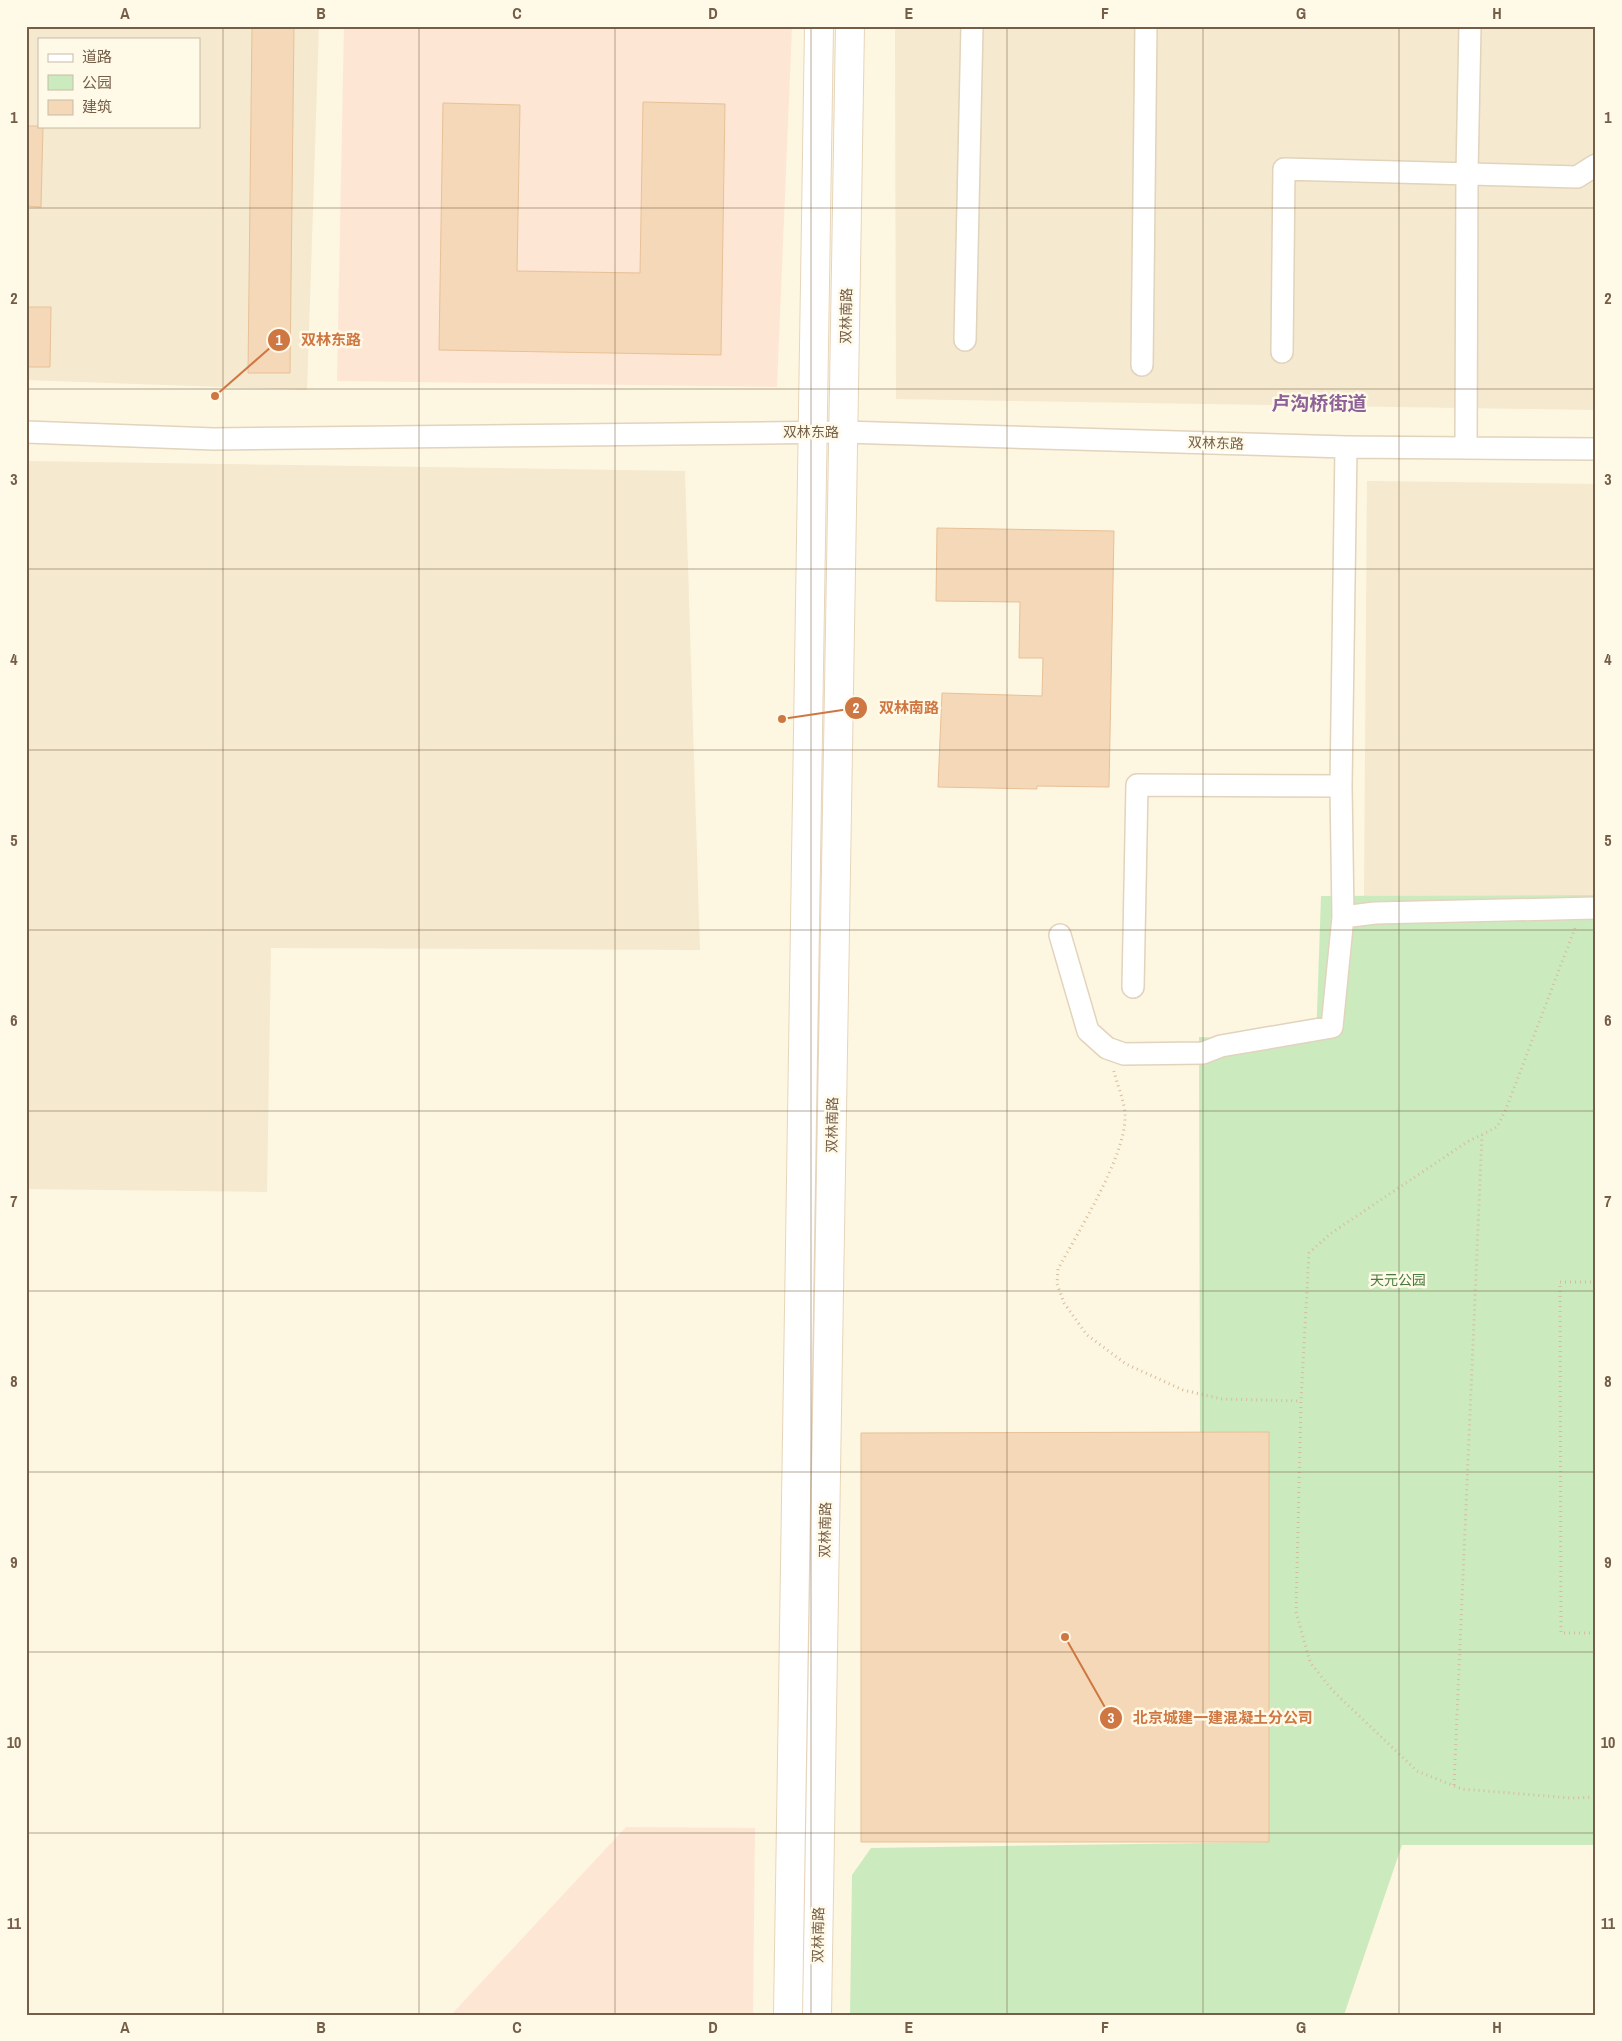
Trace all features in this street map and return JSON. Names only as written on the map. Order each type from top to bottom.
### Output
[{"type":"street","points":[[788,2015],[818,26]]},
{"type":"street","name":"双林南路","points":[[817,2015],[850,26]]},
{"type":"street","points":[[965,340],[972,26]]},
{"type":"street","points":[[1142,365],[1146,26]]},
{"type":"street","points":[[1466,447],[1467,172],[1470,26]]},
{"type":"street","points":[[1282,352],[1284,169],[1467,172],[1577,177],[1596,165]]},
{"type":"street","name":"双林东路","points":[[26,432],[214,439],[844,432],[1346,447],[1596,449]]},
{"type":"street","points":[[1060,934],[1088,1031],[1106,1048],[1124,1054],[1203,1054],[1221,1046],[1332,1027],[1343,917],[1341,786],[1346,447]]},
{"type":"street","points":[[1133,987],[1138,785],[1341,786]]},
{"type":"street","points":[[1343,917],[1375,913],[1589,908]]},
{"type":"path","points":[[1589,908],[1497,1127],[1467,1142],[1330,1234],[1309,1253],[1301,1402],[1296,1612],[1310,1662],[1332,1690],[1417,1771],[1462,1788],[1570,1798],[1596,1797]]},
{"type":"path","points":[[1106,1048],[1126,1115],[1120,1145],[1109,1172],[1058,1268],[1057,1284],[1064,1303],[1087,1335],[1126,1364],[1183,1390],[1222,1399],[1301,1402]]},
{"type":"path","points":[[1454,1786],[1482,1135]]},
{"type":"path","points":[[1596,1282],[1560,1282],[1561,1633],[1596,1633]]},
{"type":"shaded area","points":[[26,26],[319,26],[307,390],[26,380]]},
{"type":"shaded area","points":[[344,26],[792,26],[777,387],[337,381]]},
{"type":"shaded area","points":[[895,26],[1596,26],[1596,410],[896,399]]},
{"type":"shaded area","points":[[26,461],[685,471],[700,950],[271,948],[267,1192],[26,1189]]},
{"type":"shaded area","points":[[1367,481],[1596,484],[1596,895],[1364,896]]},
{"type":"shaded area","points":[[626,1827],[755,1828],[753,2015],[451,2015]]},
{"type":"green space","name":"天元公园","points":[[1596,895],[1596,1845],[1402,1845],[1344,2015],[850,2015],[852,1875],[871,1848],[1269,1842],[1200,1433],[1199,1037],[1316,1042],[1321,896]]},
{"type":"building","points":[[252,26],[294,26],[290,373],[248,373]]},
{"type":"building","points":[[643,102],[725,104],[721,355],[439,350],[443,103],[520,105],[517,271],[640,273]]},
{"type":"building","points":[[26,126],[38,126],[38,128],[43,128],[41,207],[26,206]]},
{"type":"building","points":[[26,307],[51,307],[50,367],[26,367]]},
{"type":"building","points":[[937,528],[1114,531],[1109,787],[1037,786],[1037,789],[938,787],[942,693],[1042,696],[1043,658],[1019,658],[1020,602],[936,601]]},
{"type":"building","points":[[1269,1432],[1269,1842],[861,1842],[861,1433]]},
{"type":"place","name":"双林东路","points":[[215,396]]},
{"type":"place","name":"双林南路","points":[[782,719]]},
{"type":"place","name":"北京城建一建混凝土分公司","points":[[1065,1637]]},
{"type":"district","name":"卢沟桥街道","points":[[1319,403]]}]
